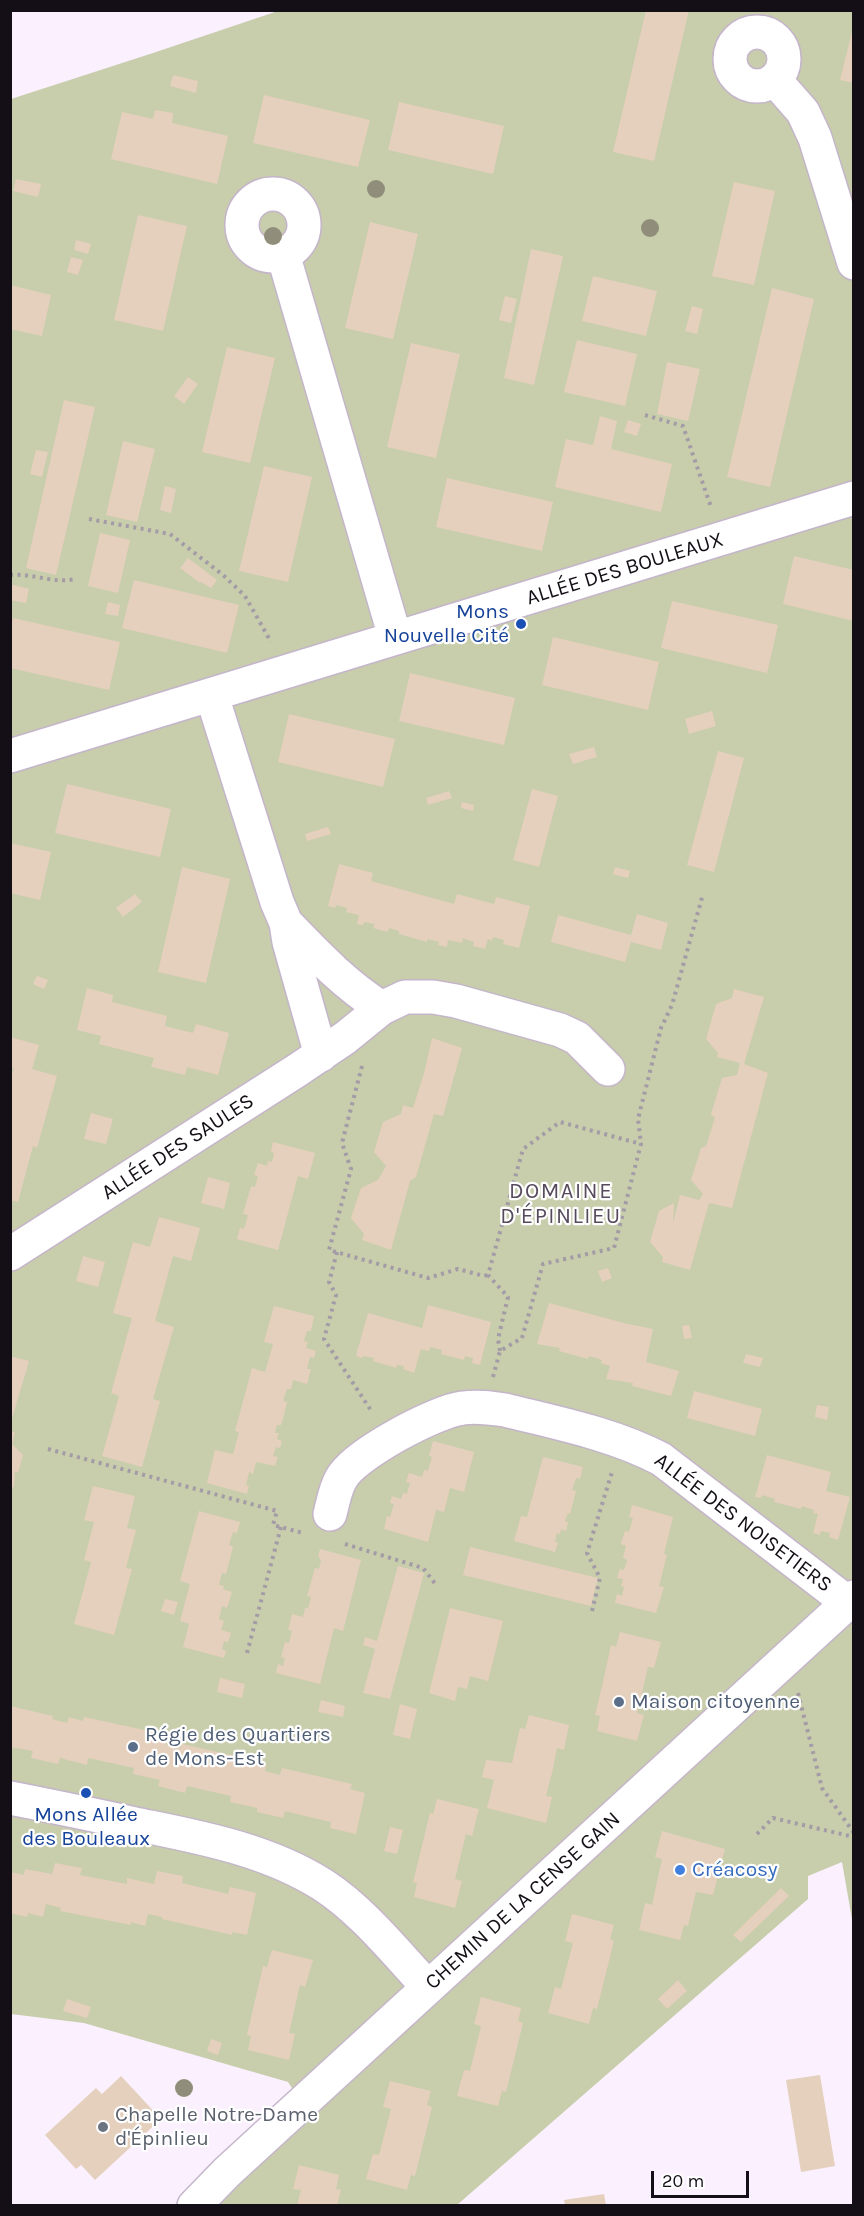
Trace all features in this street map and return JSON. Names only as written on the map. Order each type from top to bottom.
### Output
[{"type":"street","points":[[775,80],[803,112],[815,138],[854,263]]},
{"type":"street","points":[[283,254],[395,637]]},
{"type":"street","name":"ALLÉE DES BOULEAUX","points":[[10,756],[854,498]]},
{"type":"street","points":[[212,696],[273,891],[286,922],[289,942],[333,1047]]},
{"type":"street","points":[[286,922],[361,995],[382,1008]]},
{"type":"street","name":"ALLÉE DES SAULES","points":[[10,1254],[333,1047],[382,1008],[405,997],[433,997],[502,1013],[560,1030],[577,1038],[608,1069]]},
{"type":"street","name":"ALLÉE DES NOISETIERS","points":[[321,1525],[341,1478],[354,1462],[421,1421],[444,1412],[486,1407],[505,1410],[622,1442],[661,1459],[850,1600]]},
{"type":"street","name":"CHEMIN DE LA CENSE GAIN","points":[[194,2205],[226,2172],[850,1600]]},
{"type":"street","points":[[10,1798],[218,1842],[291,1868],[322,1885],[344,1901],[428,1987]]},
{"type":"path","points":[[645,415],[683,426],[723,539]]},
{"type":"path","points":[[89,519],[170,534],[205,561],[245,596],[287,672]]},
{"type":"path","points":[[10,575],[24,575],[54,581],[75,579]]},
{"type":"path","points":[[500,1351],[522,1338],[543,1264],[614,1248],[641,1144],[638,1119],[661,1028],[672,1005],[703,894]]},
{"type":"path","points":[[333,1047],[363,1063],[342,1143],[351,1169],[329,1250],[428,1278],[458,1269],[488,1275]]},
{"type":"path","points":[[488,1275],[523,1149],[560,1122],[641,1144]]},
{"type":"path","points":[[337,1252],[328,1282],[336,1295],[324,1339],[391,1440]]},
{"type":"path","points":[[486,1407],[500,1351],[498,1339],[508,1297],[488,1275]]},
{"type":"path","points":[[592,1611],[600,1578],[587,1552],[622,1442]]},
{"type":"path","points":[[48,1449],[277,1511],[273,1525],[281,1527],[321,1525]]},
{"type":"path","points":[[247,1653],[281,1527]]},
{"type":"path","points":[[344,1544],[423,1568],[437,1586]]},
{"type":"path","points":[[789,1658],[822,1788],[854,1835]]},
{"type":"path","points":[[758,1834],[773,1818],[854,1835]]},
{"type":"green space","points":[[278,11],[853,11],[853,1925],[842,1862],[808,1876],[808,1899],[457,2205],[194,2205],[302,2103],[288,2082],[84,2023],[11,2014],[11,99]]},
{"type":"building","points":[[646,10],[689,10],[654,161],[613,152]]},
{"type":"building","points":[[854,28],[854,83],[840,80]]},
{"type":"building","points":[[173,75],[198,81],[196,93],[170,86]]},
{"type":"building","points":[[264,95],[370,120],[358,167],[253,143]]},
{"type":"building","points":[[399,102],[504,126],[493,174],[388,150]]},
{"type":"building","points":[[155,110],[173,113],[172,123],[228,136],[217,184],[111,159],[122,112],[153,119]]},
{"type":"building","points":[[16,179],[41,184],[38,197],[13,191]]},
{"type":"building","points":[[734,182],[775,191],[754,285],[712,276]]},
{"type":"building","points":[[138,215],[187,226],[163,331],[114,320]]},
{"type":"building","points":[[370,222],[418,234],[393,339],[345,328]]},
{"type":"building","points":[[76,240],[91,244],[88,254],[74,250]]},
{"type":"building","points":[[531,249],[563,256],[534,385],[504,378]]},
{"type":"building","points":[[71,257],[83,260],[78,275],[67,272]]},
{"type":"building","points":[[593,276],[657,291],[646,336],[582,321]]},
{"type":"building","points":[[10,285],[51,295],[42,336],[10,329]]},
{"type":"building","points":[[772,288],[814,299],[770,487],[727,477]]},
{"type":"building","points":[[505,296],[517,299],[511,323],[499,320]]},
{"type":"building","points":[[692,306],[703,309],[697,334],[685,331]]},
{"type":"building","points":[[577,340],[637,354],[625,406],[564,392]]},
{"type":"building","points":[[411,343],[460,354],[436,458],[387,447]]},
{"type":"building","points":[[227,347],[275,358],[250,463],[202,452]]},
{"type":"building","points":[[667,362],[700,369],[688,421],[657,414]]},
{"type":"building","points":[[188,377],[198,384],[184,404],[174,396]]},
{"type":"building","points":[[64,400],[95,407],[56,575],[26,568]]},
{"type":"building","points":[[600,416],[617,421],[611,449],[672,464],[661,512],[555,487],[566,439],[593,445]]},
{"type":"building","points":[[628,420],[641,424],[637,436],[624,432]]},
{"type":"building","points":[[123,441],[155,449],[137,522],[106,515]]},
{"type":"building","points":[[36,450],[48,452],[42,477],[30,474]]},
{"type":"building","points":[[264,466],[312,477],[288,582],[239,571]]},
{"type":"building","points":[[447,478],[553,502],[542,551],[436,527]]},
{"type":"building","points":[[165,486],[176,489],[171,513],[160,510]]},
{"type":"building","points":[[100,533],[130,540],[118,593],[88,586]]},
{"type":"building","points":[[794,556],[854,570],[854,621],[783,604]]},
{"type":"building","points":[[188,558],[217,580],[211,588],[180,568]]},
{"type":"building","points":[[134,580],[239,605],[227,653],[122,628]]},
{"type":"building","points":[[10,584],[29,589],[26,603],[10,600]]},
{"type":"building","points":[[672,601],[778,625],[767,673],[661,648]]},
{"type":"building","points":[[108,602],[120,605],[118,616],[105,614]]},
{"type":"building","points":[[13,618],[120,642],[109,690],[10,668],[10,631]]},
{"type":"building","points":[[553,637],[659,662],[648,710],[542,685]]},
{"type":"building","points":[[410,673],[515,698],[504,745],[399,721]]},
{"type":"building","points":[[712,711],[716,726],[689,734],[685,719]]},
{"type":"building","points":[[289,714],[395,739],[383,787],[278,762]]},
{"type":"building","points":[[594,747],[597,757],[573,764],[569,754]]},
{"type":"building","points":[[718,751],[744,758],[714,872],[687,865]]},
{"type":"building","points":[[67,784],[171,809],[160,857],[55,833]]},
{"type":"building","points":[[532,789],[558,796],[539,867],[513,860]]},
{"type":"building","points":[[449,791],[452,798],[428,805],[426,798]]},
{"type":"building","points":[[462,802],[474,805],[473,811],[461,808]]},
{"type":"building","points":[[328,827],[331,834],[307,841],[305,834]]},
{"type":"building","points":[[10,843],[51,852],[40,900],[10,893]]},
{"type":"building","points":[[339,864],[373,873],[371,881],[454,904],[457,894],[494,904],[496,897],[530,906],[519,948],[503,944],[504,940],[493,937],[492,941],[488,939],[485,949],[473,946],[474,942],[463,938],[462,943],[448,940],[447,947],[438,945],[439,942],[427,939],[427,942],[399,934],[399,931],[389,928],[388,932],[373,928],[375,924],[364,922],[363,925],[357,924],[359,915],[346,912],[347,908],[336,905],[335,908],[328,906]]},
{"type":"building","points":[[182,867],[230,879],[206,983],[158,972]]},
{"type":"building","points":[[615,867],[630,871],[628,878],[613,874]]},
{"type":"building","points":[[135,894],[142,902],[123,917],[116,908]]},
{"type":"building","points":[[637,914],[668,923],[661,950],[631,942],[625,962],[551,942],[558,915],[631,935]]},
{"type":"building","points":[[37,976],[48,980],[44,989],[33,984]]},
{"type":"building","points":[[87,988],[113,995],[112,1002],[167,1016],[165,1026],[193,1033],[196,1024],[229,1033],[218,1075],[187,1067],[185,1075],[151,1067],[154,1058],[99,1044],[101,1036],[77,1030]]},
{"type":"building","points":[[734,989],[764,997],[744,1064],[768,1073],[732,1208],[709,1203],[690,1270],[662,1262],[663,1257],[650,1242],[659,1211],[674,1203],[673,1223],[680,1195],[699,1200],[703,1194],[691,1180],[701,1148],[706,1146],[715,1118],[711,1114],[722,1078],[737,1075],[740,1063],[717,1057],[718,1053],[706,1039],[716,1004],[732,998]]},
{"type":"building","points":[[10,1037],[39,1045],[32,1069],[57,1076],[37,1148],[33,1146],[18,1202],[10,1200],[10,1079],[14,1068],[10,1067]]},
{"type":"building","points":[[432,1038],[462,1048],[443,1116],[434,1114],[416,1177],[410,1181],[391,1250],[362,1240],[364,1234],[351,1218],[361,1188],[378,1180],[386,1166],[374,1152],[383,1122],[401,1114],[403,1105],[413,1108]]},
{"type":"building","points":[[91,1113],[113,1119],[106,1144],[84,1139]]},
{"type":"building","points":[[273,1142],[315,1153],[308,1179],[298,1176],[278,1250],[237,1239],[240,1228],[244,1229],[248,1215],[243,1214],[251,1186],[255,1187],[258,1176],[254,1175],[258,1163],[267,1166],[268,1161],[272,1162]]},
{"type":"building","points":[[208,1177],[230,1183],[224,1209],[201,1203]]},
{"type":"building","points":[[159,1217],[200,1228],[191,1261],[173,1256],[155,1321],[174,1327],[153,1399],[160,1401],[142,1467],[102,1456],[119,1396],[111,1393],[132,1318],[113,1313],[133,1242],[150,1247]]},
{"type":"building","points":[[83,1256],[105,1262],[98,1287],[76,1281]]},
{"type":"building","points":[[608,1268],[612,1278],[602,1282],[598,1271]]},
{"type":"building","points":[[549,1303],[653,1329],[646,1362],[679,1371],[671,1396],[632,1386],[633,1383],[606,1379],[610,1366],[601,1363],[602,1360],[589,1356],[588,1359],[559,1351],[560,1348],[537,1344]]},
{"type":"building","points":[[428,1305],[491,1322],[480,1365],[472,1363],[473,1358],[465,1356],[464,1360],[441,1354],[442,1350],[430,1347],[429,1351],[421,1349],[414,1373],[403,1369],[404,1366],[397,1365],[396,1368],[373,1361],[374,1358],[356,1356],[368,1313],[422,1328]]},
{"type":"building","points":[[274,1306],[314,1316],[311,1331],[307,1331],[304,1341],[308,1342],[306,1348],[316,1351],[314,1358],[310,1357],[307,1369],[311,1369],[307,1384],[293,1380],[291,1389],[287,1389],[283,1401],[287,1402],[284,1415],[275,1433],[279,1433],[277,1439],[282,1441],[280,1448],[276,1447],[273,1456],[278,1457],[275,1466],[256,1462],[253,1474],[249,1472],[246,1485],[249,1486],[247,1494],[207,1483],[215,1450],[233,1454],[239,1432],[235,1431],[252,1368],[265,1372],[273,1344],[264,1342]]},
{"type":"building","points":[[689,1325],[692,1338],[684,1339],[682,1326]]},
{"type":"building","points":[[746,1354],[763,1358],[760,1367],[743,1363]]},
{"type":"building","points":[[10,1356],[29,1361],[11,1422],[10,1422]]},
{"type":"building","points":[[694,1391],[762,1409],[755,1436],[687,1418]]},
{"type":"building","points":[[817,1405],[829,1407],[827,1420],[815,1417]]},
{"type":"building","points":[[10,1431],[15,1432],[12,1444],[23,1455],[18,1473],[15,1471],[14,1487],[10,1488]]},
{"type":"building","points":[[433,1441],[474,1452],[464,1492],[450,1488],[444,1512],[436,1510],[428,1542],[384,1529],[387,1516],[390,1517],[394,1504],[390,1503],[392,1496],[401,1499],[403,1493],[407,1494],[410,1483],[406,1482],[409,1473],[422,1477],[424,1470],[428,1471]]},
{"type":"building","points":[[767,1455],[831,1472],[826,1491],[850,1497],[838,1540],[829,1537],[830,1533],[821,1531],[820,1535],[813,1533],[818,1514],[813,1513],[814,1510],[774,1502],[775,1499],[762,1495],[761,1498],[755,1497]]},
{"type":"building","points":[[543,1457],[583,1467],[580,1479],[576,1478],[572,1490],[576,1491],[570,1514],[568,1513],[565,1521],[568,1522],[566,1531],[561,1529],[560,1534],[557,1533],[555,1542],[558,1543],[555,1552],[514,1541],[521,1516],[527,1517]]},
{"type":"building","points":[[93,1486],[135,1496],[127,1528],[136,1530],[126,1568],[132,1569],[114,1635],[74,1624],[91,1562],[84,1560],[94,1522],[84,1520]]},
{"type":"building","points":[[632,1505],[673,1517],[659,1586],[664,1587],[656,1613],[615,1603],[617,1594],[622,1596],[624,1587],[621,1586],[623,1579],[617,1578],[620,1569],[624,1570],[627,1560],[623,1558],[626,1546],[621,1544],[625,1531],[629,1532],[633,1518],[629,1517]]},
{"type":"building","points":[[199,1511],[240,1522],[237,1533],[233,1532],[229,1545],[233,1547],[226,1574],[222,1573],[219,1585],[232,1592],[227,1608],[222,1606],[219,1619],[224,1621],[221,1630],[231,1633],[228,1642],[224,1641],[222,1649],[226,1651],[224,1658],[183,1647],[189,1624],[180,1621],[190,1584],[180,1581]]},
{"type":"building","points":[[470,1547],[598,1578],[591,1606],[463,1575]]},
{"type":"building","points":[[320,1549],[361,1560],[343,1631],[334,1628],[320,1684],[276,1673],[278,1664],[283,1666],[285,1658],[281,1657],[285,1642],[289,1643],[292,1631],[288,1630],[292,1614],[303,1617],[305,1608],[308,1608],[311,1597],[307,1596],[315,1568],[319,1569]]},
{"type":"building","points":[[398,1566],[424,1573],[390,1699],[363,1693],[375,1649],[363,1645],[365,1637],[377,1641]]},
{"type":"building","points":[[165,1599],[178,1602],[174,1615],[161,1611]]},
{"type":"building","points":[[450,1608],[503,1621],[488,1681],[470,1676],[467,1689],[458,1687],[455,1701],[429,1693]]},
{"type":"building","points":[[620,1632],[661,1642],[654,1668],[648,1667],[637,1713],[644,1715],[637,1741],[597,1731],[600,1716],[595,1715],[611,1645],[616,1647]]},
{"type":"building","points":[[220,1678],[245,1684],[242,1698],[217,1692]]},
{"type":"building","points":[[321,1700],[345,1706],[343,1717],[318,1712]]},
{"type":"building","points":[[400,1704],[417,1709],[410,1739],[393,1735]]},
{"type":"building","points":[[10,1706],[53,1716],[52,1719],[67,1723],[69,1717],[83,1721],[84,1717],[154,1732],[153,1734],[168,1737],[166,1745],[181,1748],[182,1744],[253,1760],[252,1763],[266,1767],[265,1771],[280,1775],[282,1768],[352,1784],[350,1789],[365,1793],[356,1834],[330,1828],[331,1822],[285,1811],[283,1818],[257,1812],[257,1808],[230,1802],[231,1796],[187,1786],[185,1793],[158,1786],[160,1780],[133,1774],[134,1768],[88,1758],[87,1765],[60,1758],[58,1764],[31,1758],[33,1751],[10,1747]]},
{"type":"building","points":[[529,1715],[569,1725],[564,1750],[557,1748],[546,1796],[552,1797],[546,1823],[487,1808],[494,1780],[482,1777],[486,1760],[512,1763],[520,1728],[525,1729]]},
{"type":"building","points":[[437,1799],[479,1809],[472,1836],[466,1834],[455,1879],[462,1881],[455,1908],[414,1897],[417,1883],[413,1882],[430,1813],[433,1814]]},
{"type":"building","points":[[390,1827],[403,1830],[397,1854],[384,1851]]},
{"type":"building","points":[[662,1831],[725,1849],[713,1895],[696,1892],[688,1926],[684,1925],[680,1940],[639,1930],[645,1903],[652,1905],[662,1859],[655,1857]]},
{"type":"building","points":[[55,1863],[82,1868],[80,1875],[127,1884],[127,1878],[154,1884],[157,1871],[183,1876],[182,1883],[228,1894],[230,1887],[256,1893],[247,1935],[232,1932],[232,1935],[148,1914],[145,1926],[131,1922],[131,1925],[60,1911],[61,1908],[46,1904],[43,1917],[28,1913],[27,1917],[10,1913],[10,1872],[24,1875],[25,1869],[52,1874]]},
{"type":"building","points":[[781,1888],[789,1896],[741,1942],[733,1935]]},
{"type":"building","points":[[572,1914],[614,1925],[610,1939],[614,1941],[597,2009],[593,2008],[589,2024],[548,2013],[555,1987],[561,1989],[573,1943],[565,1941]]},
{"type":"building","points":[[272,1950],[313,1960],[305,1987],[300,1985],[289,2033],[295,2034],[289,2060],[248,2050],[251,2036],[247,2035],[263,1966],[267,1967]]},
{"type":"building","points":[[678,1980],[687,1991],[667,2009],[658,1999]]},
{"type":"building","points":[[481,1997],[521,2008],[518,2021],[523,2023],[506,2092],[502,2091],[498,2106],[457,2096],[464,2070],[470,2071],[481,2026],[474,2024]]},
{"type":"building","points":[[67,1999],[91,2007],[87,2018],[63,2011]]},
{"type":"building","points":[[211,2039],[222,2043],[218,2055],[207,2051]]},
{"type":"building","points":[[820,2075],[835,2166],[801,2172],[786,2080]]},
{"type":"building","name":"Chapelle Notre-Dame d'Épinlieu","points":[[121,2076],[161,2119],[95,2180],[81,2165],[76,2169],[45,2135],[96,2088],[102,2094]]},
{"type":"building","points":[[390,2081],[431,2091],[427,2105],[432,2107],[415,2176],[411,2175],[407,2190],[366,2179],[373,2154],[379,2155],[391,2109],[383,2107]]},
{"type":"building","points":[[299,2165],[339,2175],[336,2189],[341,2190],[337,2205],[297,2205],[301,2190],[293,2189]]},
{"type":"building","points":[[604,2194],[606,2205],[565,2205],[564,2200]]},
{"type":"place","name":"Mons Nouvelle Cité","points":[[521,624]]},
{"type":"place","name":"Maison citoyenne","points":[[619,1702]]},
{"type":"place","name":"Régie des Quartiers de Mons-Est","points":[[133,1747]]},
{"type":"place","name":"Mons Allée des Bouleaux","points":[[86,1793]]},
{"type":"place","name":"Créacosy","points":[[680,1870]]},
{"type":"place","name":"Chapelle Notre-Dame d'Épinlieu","points":[[103,2127]]},
{"type":"district","name":"DOMAINE D'ÉPINLIEU","points":[[561,1204]]}]
